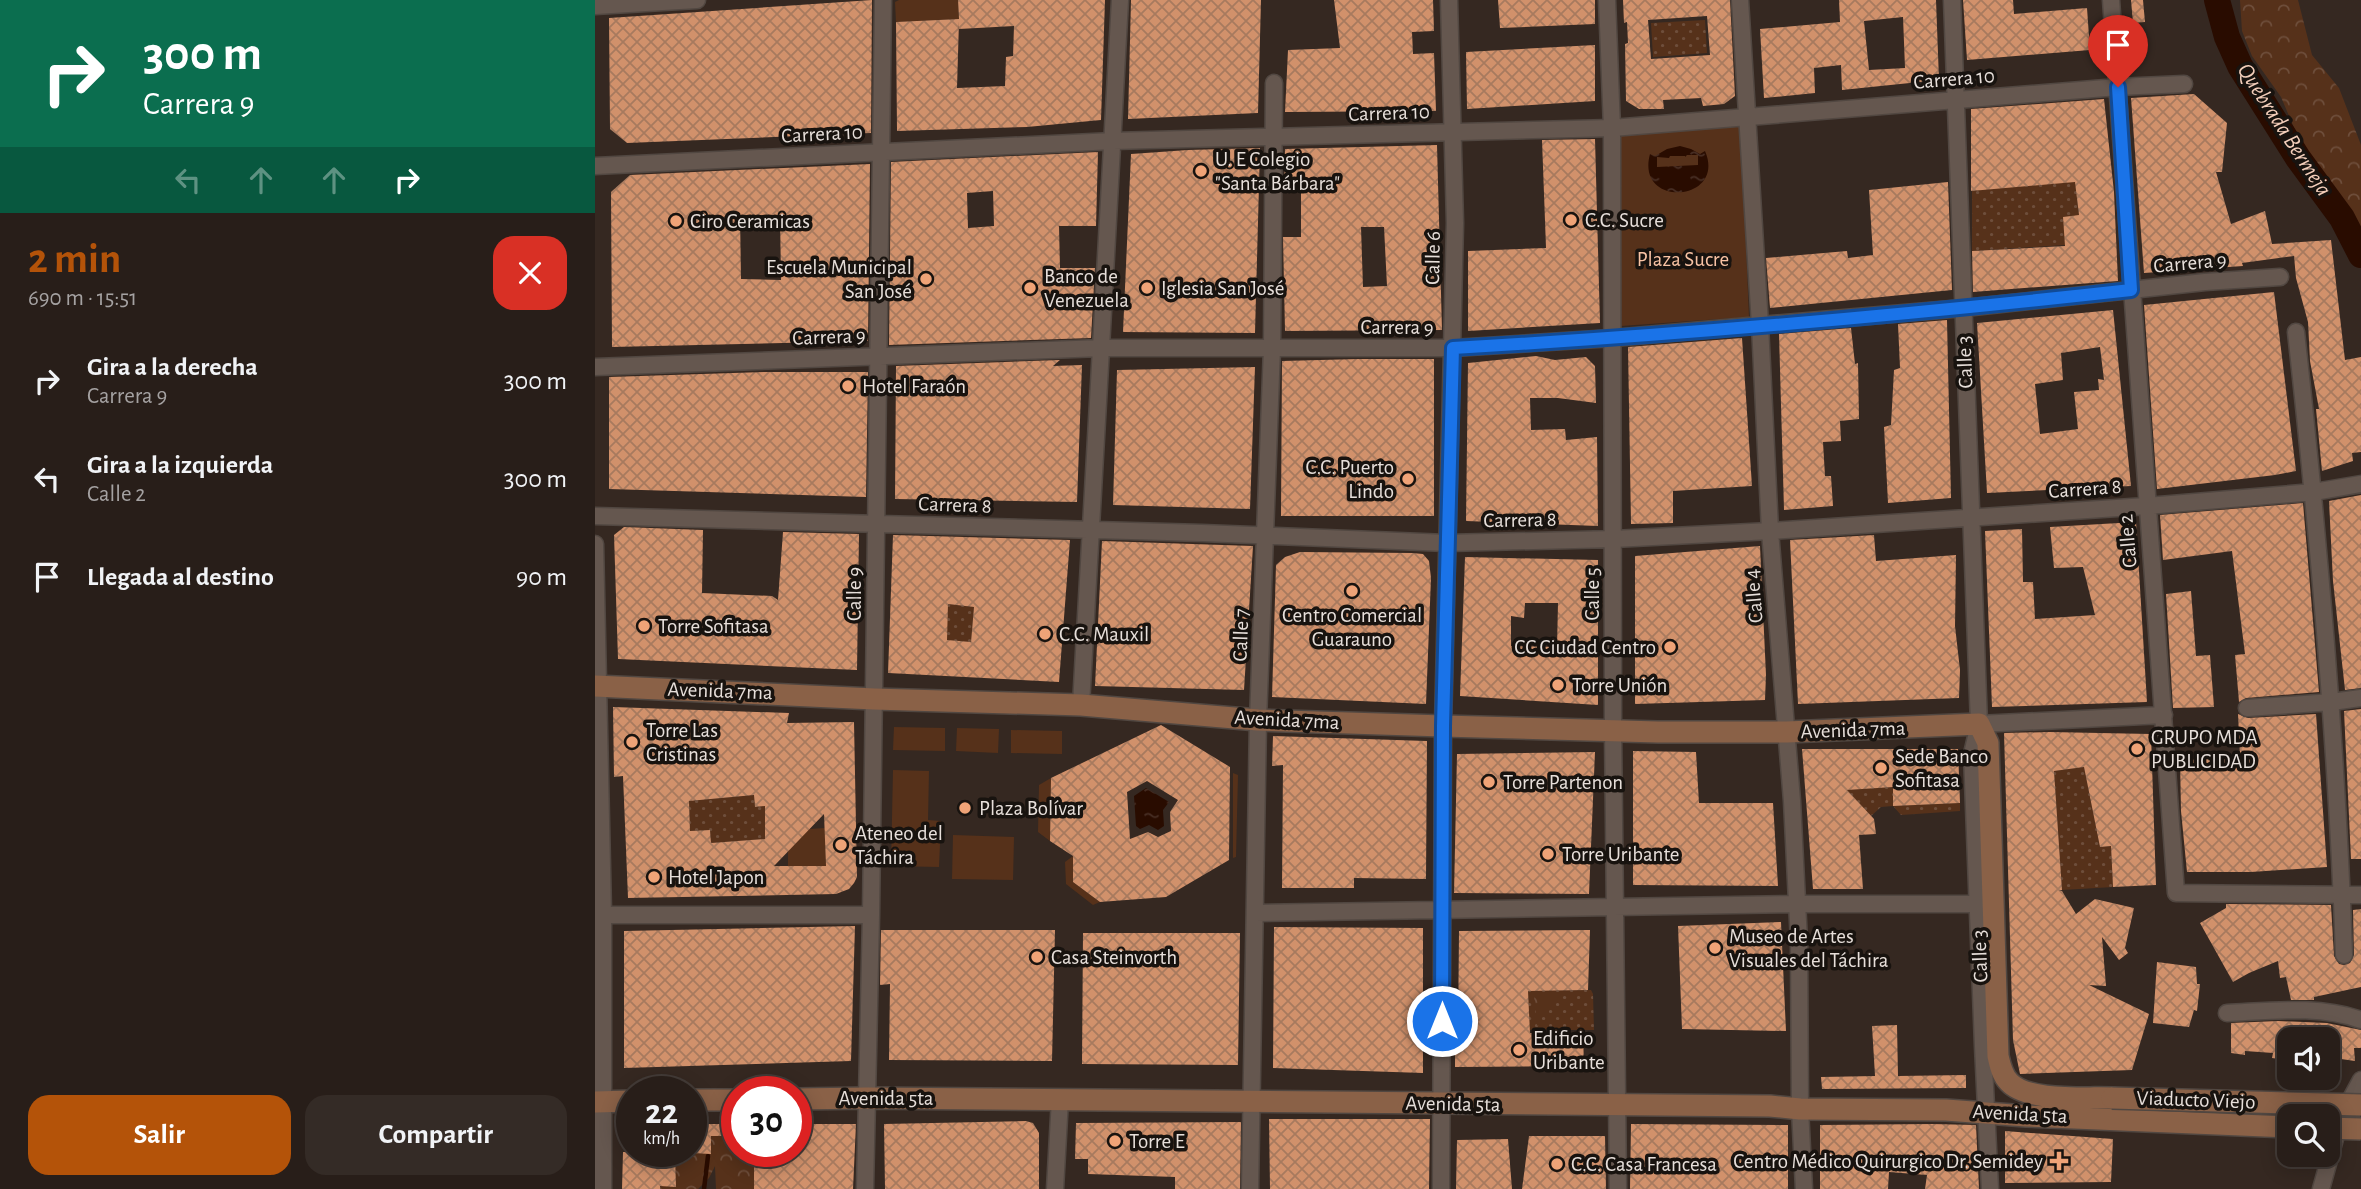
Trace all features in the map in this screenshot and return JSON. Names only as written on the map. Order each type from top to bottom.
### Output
[{"type":"street","points":[[595,6],[697,0]]},
{"type":"street","name":"Calle 9","points":[[865,1189],[880,356],[883,0]]},
{"type":"street","points":[[1081,705],[1120,0]]},
{"type":"street","name":"Calle 6","points":[[1441,1189],[1443,726],[1455,197],[1449,0]]},
{"type":"street","name":"Calle 5","points":[[1607,0],[1612,128],[1613,730],[1618,1189]]},
{"type":"street","name":"Calle 4","points":[[1740,0],[1761,326],[1770,531],[1787,732],[1799,942],[1800,1109],[1804,1189]]},
{"type":"street","name":"Calle 3","points":[[1952,0],[1979,723],[1988,743],[1986,904],[1990,1189]]},
{"type":"street","name":"Calle 2","points":[[2111,0],[2176,893],[2361,895]]},
{"type":"street","name":"Calle 7","points":[[1250,1189],[1258,720],[1272,348],[1274,83]]},
{"type":"street","name":"Carrera 10","points":[[595,166],[1114,141],[1612,128],[2184,84]]},
{"type":"street","name":"Carrera 9","points":[[595,367],[1101,348],[1453,348],[1761,326],[2280,277]]},
{"type":"street","points":[[2296,332],[2314,492],[2332,702],[2344,955]]},
{"type":"street","name":"Carrera 8","points":[[595,516],[1447,543],[1770,531],[2147,506],[2314,492],[2361,484]]},
{"type":"street","points":[[595,544],[599,1102],[603,1189]]},
{"type":"street","name":"Avenida 7ma","points":[[596,686],[874,699],[1081,705],[1258,720],[1443,726],[1787,732],[1979,723]]},
{"type":"street","points":[[2247,708],[2361,698]]},
{"type":"street","points":[[1979,723],[2164,715]]},
{"type":"street","points":[[1255,913],[1796,904],[1986,904]]},
{"type":"street","name":"Calle 3","points":[[1986,904],[1998,1056],[2008,1082],[2032,1094]]},
{"type":"street","points":[[599,914],[871,915]]},
{"type":"street","points":[[2227,1013],[2320,1011],[2344,1014],[2361,1020]]},
{"type":"street","points":[[2321,1189],[2341,1116],[2361,1080]]},
{"type":"street","name":"Viaducto Viejo","points":[[2032,1094],[2111,1108],[2277,1126]]},
{"type":"street","name":"Avenida 5ta","points":[[812,1099],[1770,1106],[1987,1113],[2111,1108]]},
{"type":"street","points":[[1055,1189],[1060,1099]]},
{"type":"street","name":"Viaducto Viejo","points":[[2111,1108],[2361,1105]]},
{"type":"street","points":[[2340,1128],[2361,1129]]},
{"type":"green space","points":[[958,0],[959,19],[896,22],[895,2]]},
{"type":"green space","points":[[2240,0],[2298,0],[2312,55],[2339,88],[2361,145],[2361,251],[2342,207],[2328,183],[2309,163],[2281,97],[2252,56],[2242,31]]},
{"type":"green space","points":[[1705,20],[1707,53],[1653,57],[1651,23]]},
{"type":"green space","name":"Plaza Sucre","points":[[1741,126],[1749,317],[1621,326],[1621,133]]},
{"type":"green space","points":[[2113,180],[2077,199],[2079,215],[2065,245],[1972,251],[1972,191],[2043,183]]},
{"type":"green space","points":[[948,604],[974,607],[971,642],[928,639],[947,620]]},
{"type":"green space","points":[[894,727],[945,728],[945,751],[893,750]]},
{"type":"green space","points":[[957,728],[999,729],[998,753],[956,751]]},
{"type":"green space","points":[[1011,730],[1062,731],[1062,754],[1011,753]]},
{"type":"green space","points":[[2084,767],[2100,847],[2111,846],[2113,887],[2062,890],[2054,771]]},
{"type":"green space","points":[[893,770],[929,771],[928,820],[941,821],[939,867],[891,866]]},
{"type":"green space","points":[[1233,773],[1238,775],[1236,857],[1233,858]]},
{"type":"green space","points":[[1051,778],[1050,841],[1038,832],[1039,785]]},
{"type":"green space","points":[[1893,787],[1893,806],[1881,807],[1871,816],[1828,791]]},
{"type":"green space","points":[[754,795],[755,807],[765,806],[765,839],[711,843],[710,830],[690,831],[689,801]]},
{"type":"green space","points":[[1960,803],[1960,811],[1901,815],[1893,806]]},
{"type":"green space","points":[[825,828],[826,866],[788,866],[788,851],[809,829]]},
{"type":"green space","points":[[953,835],[1014,837],[1013,880],[952,879]]},
{"type":"green space","points":[[1073,856],[1073,882],[1100,902],[1093,905],[1066,884],[1065,862]]},
{"type":"green space","points":[[1591,990],[1594,1030],[1529,1030],[1528,991]]},
{"type":"green space","points":[[1534,996],[1559,998],[1544,1010],[1537,1026]]},
{"type":"green space","points":[[711,1136],[721,1136],[721,1167],[754,1167],[754,1189],[716,1189],[715,1166],[709,1178],[698,1189],[660,1189],[660,1186],[676,1186],[675,1167],[707,1167],[707,1153],[711,1153]]},
{"type":"water","points":[[1680,146],[1700,154],[1705,151],[1708,168],[1704,181],[1693,189],[1680,192],[1667,191],[1655,184],[1649,172],[1650,154],[1655,156]],"holes":[[[1698,155],[1698,165],[1657,167],[1657,157]]]},
{"type":"water","points":[[1146,788],[1169,802],[1163,810],[1164,826],[1158,830],[1149,825],[1140,829],[1136,826],[1134,796]]},
{"type":"building","points":[[872,0],[871,133],[627,143],[610,129],[609,18]]},
{"type":"building","points":[[958,0],[1105,0],[1101,120],[1027,127],[897,131],[896,22],[959,19]],"holes":[[[959,21],[959,29],[1014,26],[1013,56],[1006,57],[1005,86],[957,88]]]},
{"type":"building","points":[[1131,0],[1261,0],[1258,113],[1128,119]]},
{"type":"building","points":[[1334,0],[1433,0],[1434,31],[1412,32],[1413,54],[1434,53],[1436,111],[1285,112],[1288,50],[1340,48]]},
{"type":"building","points":[[1498,0],[1595,0],[1595,24],[1500,28]]},
{"type":"building","points":[[1623,0],[1730,0],[1735,96],[1724,104],[1703,106],[1701,98],[1663,100],[1664,109],[1639,109],[1626,101],[1625,44],[1628,43],[1627,22],[1624,23]],"holes":[[[1707,16],[1710,55],[1651,59],[1648,20]]]},
{"type":"building","points":[[1839,0],[1936,0],[1939,80],[1842,90],[1841,65],[1814,68],[1815,93],[1764,98],[1760,29],[1840,22]],"holes":[[[1903,17],[1905,68],[1869,70],[1864,21]]]},
{"type":"building","points":[[1963,0],[2013,0],[2014,14],[2087,8],[2090,50],[1967,60]]},
{"type":"building","points":[[2131,0],[2143,0],[2145,22],[2133,23]]},
{"type":"building","points":[[1595,45],[1595,101],[1467,109],[1466,52]]},
{"type":"building","points":[[2194,94],[2227,123],[2222,172],[2216,172],[2231,224],[2265,211],[2272,244],[2331,240],[2345,360],[2361,357],[2361,452],[2352,453],[2353,461],[2322,471],[2316,409],[2319,409],[2310,361],[2308,322],[2296,278],[2294,256],[2242,263],[2243,266],[2144,273],[2131,98]]},
{"type":"building","points":[[2104,99],[2114,192],[2118,281],[1973,292],[1972,251],[2065,246],[2063,217],[2079,215],[2075,182],[1971,191],[1971,109]]},
{"type":"building","points":[[1595,139],[1600,323],[1468,331],[1468,251],[1546,248],[1542,140]]},
{"type":"building","points":[[1437,145],[1442,330],[1285,331],[1283,237],[1301,237],[1301,191],[1284,192],[1285,149]],"holes":[[[1361,227],[1384,227],[1387,286],[1363,287]]]},
{"type":"building","points":[[1260,148],[1255,333],[1123,332],[1131,154]]},
{"type":"building","points":[[1098,152],[1096,226],[1059,226],[1060,268],[1095,268],[1091,338],[889,345],[891,162]],"holes":[[[993,191],[994,226],[968,228],[967,193]]]},
{"type":"building","points":[[870,164],[868,341],[612,347],[611,192],[630,175]],"holes":[[[740,215],[780,215],[781,280],[741,279]]]},
{"type":"building","points":[[1948,182],[1952,290],[1770,308],[1766,258],[1847,251],[1848,258],[1873,255],[1869,190]]},
{"type":"building","points":[[2274,292],[2296,471],[2157,489],[2144,305]]},
{"type":"building","points":[[2113,310],[2131,486],[1987,493],[1977,323]],"holes":[[[2100,347],[2104,380],[2098,379],[2099,390],[2074,392],[2078,429],[2040,434],[2035,384],[2063,380],[2061,353]]]},
{"type":"building","points":[[1947,320],[1951,498],[1888,503],[1884,427],[1891,425],[1894,370],[1900,368],[1898,324]]},
{"type":"building","points":[[1851,328],[1855,364],[1858,363],[1859,419],[1840,421],[1841,441],[1823,442],[1825,476],[1831,476],[1833,506],[1784,510],[1779,334]]},
{"type":"building","points":[[1742,338],[1752,486],[1673,491],[1673,523],[1631,524],[1628,347]]},
{"type":"building","points":[[1536,356],[1555,360],[1586,357],[1595,366],[1596,403],[1558,398],[1530,398],[1531,430],[1565,429],[1566,440],[1597,437],[1598,526],[1466,521],[1468,363]]},
{"type":"building","points":[[1434,359],[1434,516],[1281,516],[1282,361]]},
{"type":"building","points":[[1060,360],[1053,366],[1082,365],[1077,502],[895,499],[896,366]]},
{"type":"building","points":[[1255,367],[1250,509],[1113,505],[1117,370]]},
{"type":"building","points":[[868,372],[866,497],[609,489],[609,377]]},
{"type":"building","points":[[2361,495],[2361,688],[2345,690],[2333,581],[2329,501]]},
{"type":"building","points":[[2303,503],[2319,692],[2246,698],[2239,702],[2235,655],[2245,654],[2232,551],[2163,560],[2160,515]]},
{"type":"building","points":[[2136,522],[2147,702],[1992,707],[1985,531],[2022,529],[2023,582],[2033,582],[2035,619],[2095,615],[2083,567],[2054,568],[2050,527]]},
{"type":"building","points":[[624,527],[703,530],[702,593],[772,596],[778,600],[783,532],[859,534],[857,670],[618,659],[614,535]]},
{"type":"building","points":[[893,535],[1070,540],[1059,682],[888,673]],"holes":[[[948,604],[974,607],[971,642],[947,640]]]},
{"type":"building","points":[[1874,535],[1876,561],[1956,555],[1955,626],[1960,670],[1959,698],[1798,704],[1790,540]]},
{"type":"building","points":[[1102,541],[1253,546],[1244,690],[1095,686]]},
{"type":"building","points":[[1760,546],[1765,700],[1635,704],[1635,556]]},
{"type":"building","points":[[1300,552],[1412,553],[1423,554],[1429,561],[1431,578],[1426,704],[1272,697],[1276,565],[1285,557]]},
{"type":"building","points":[[1465,557],[1598,560],[1598,705],[1460,696]],"holes":[[[1525,603],[1558,603],[1557,647],[1511,646],[1511,616],[1524,618]]]},
{"type":"building","points":[[2191,591],[2196,656],[2210,655],[2214,707],[2173,708],[2166,594]]},
{"type":"building","points":[[613,707],[789,713],[787,723],[854,722],[857,877],[849,889],[836,894],[628,898],[623,776],[614,777]],"holes":[[[754,795],[755,807],[765,806],[765,839],[711,843],[710,830],[690,831],[689,801]],[[824,814],[826,866],[774,866]]]},
{"type":"building","points":[[2361,709],[2361,859],[2351,859],[2344,711]]},
{"type":"building","points":[[2238,714],[2248,718],[2316,714],[2327,867],[2251,872],[2187,872],[2181,811],[2180,760],[2240,758]]},
{"type":"building","points":[[1161,725],[1230,767],[1229,860],[1166,897],[1100,902],[1073,882],[1073,856],[1050,841],[1051,778]],"holes":[[[1147,781],[1178,800],[1170,812],[1171,831],[1158,837],[1148,832],[1130,839],[1127,792]]]},
{"type":"building","points":[[2004,733],[2151,734],[2156,885],[2113,887],[2111,846],[2100,847],[2084,767],[2054,771],[2062,890],[2059,891],[2062,891],[2076,914],[2095,899],[2134,908],[2125,948],[2128,953],[2119,960],[2102,937],[2106,986],[2089,985],[2149,1014],[2132,1070],[2020,1074],[2013,1040]]},
{"type":"building","points":[[1273,736],[1427,741],[1426,879],[1354,878],[1354,888],[1282,888],[1283,765],[1272,766]]},
{"type":"building","name":"Sede Banco Sofitasa","points":[[1802,749],[1958,749],[1960,803],[1893,806],[1893,787],[1847,790],[1874,819],[1876,834],[1859,835],[1863,889],[1813,889]]},
{"type":"building","points":[[1633,751],[1696,752],[1699,803],[1773,803],[1778,886],[1633,885]]},
{"type":"building","points":[[1595,752],[1589,894],[1454,893],[1457,754]]},
{"type":"building","points":[[2226,904],[2331,905],[2334,956],[2339,964],[2344,965],[2350,963],[2354,955],[2353,910],[2361,909],[2361,987],[2314,997],[2314,1000],[2291,1000],[2286,977],[2280,978],[2278,961],[2233,982],[2200,923],[2226,908]]},
{"type":"building","points":[[1781,922],[1786,1031],[1682,1029],[1678,926]]},
{"type":"building","points":[[855,926],[851,1061],[624,1068],[624,931]]},
{"type":"building","points":[[1274,927],[1423,928],[1423,1073],[1273,1068]]},
{"type":"building","points":[[881,930],[1055,930],[1052,1061],[889,1060],[890,984],[880,985]]},
{"type":"building","points":[[1590,930],[1588,990],[1528,991],[1530,1033],[1583,1033],[1584,1066],[1455,1067],[1459,931]]},
{"type":"building","points":[[1083,933],[1240,933],[1238,1065],[1082,1064]]},
{"type":"building","points":[[2157,962],[2196,967],[2197,984],[2200,984],[2197,1011],[2194,1010],[2189,1027],[2153,1023]]},
{"type":"building","points":[[2231,1023],[2327,1023],[2361,1030],[2361,1048],[2354,1048],[2355,1061],[2341,1059],[2340,1065],[2340,1027],[2277,1027],[2277,1059],[2272,1058],[2273,1053],[2231,1053]]},
{"type":"building","points":[[1897,1025],[1898,1076],[1966,1075],[1966,1088],[1822,1089],[1821,1077],[1875,1076],[1872,1026]]},
{"type":"building","points":[[1269,1119],[1430,1119],[1429,1189],[1270,1189]]},
{"type":"building","points":[[1241,1122],[1240,1189],[1175,1189],[1175,1177],[1088,1174],[1088,1159],[1075,1159],[1076,1123]]},
{"type":"building","points":[[1033,1123],[1039,1133],[1039,1189],[885,1189],[884,1124]]},
{"type":"building","points":[[707,1124],[721,1124],[721,1136],[711,1136],[711,1154],[707,1154]]},
{"type":"building","points":[[812,1124],[856,1124],[853,1189],[754,1189],[754,1167],[812,1167]]},
{"type":"building","points":[[1631,1124],[1788,1125],[1788,1189],[1630,1189]]},
{"type":"building","points":[[1820,1125],[1976,1125],[1979,1189],[1925,1189],[1927,1175],[1889,1172],[1888,1189],[1820,1189]]},
{"type":"building","name":"Centro Médico Quirurgico Dr. Semidey","points":[[2005,1131],[2113,1139],[2111,1182],[2005,1183]]},
{"type":"building","points":[[1529,1136],[1605,1136],[1606,1189],[1522,1189]]},
{"type":"building","points":[[1508,1139],[1512,1189],[1456,1189],[1457,1140]]},
{"type":"building","points":[[623,1167],[675,1167],[676,1187],[622,1189]]},
{"type":"waterway","name":"Quebrada Bermeja","points":[[2217,0],[2227,37],[2240,66],[2298,158],[2342,218],[2361,255]]},
{"type":"waterway","points":[[704,1189],[708,1156]]},
{"type":"place","name":"U. E Colegio \"Santa Bárbara\"","points":[[1201,171]]},
{"type":"place","name":"C.C. Sucre","points":[[1571,220]]},
{"type":"place","name":"Ciro Ceramicas","points":[[676,221]]},
{"type":"place","name":"Escuela Municipal San José","points":[[926,279]]},
{"type":"place","name":"Banco de Venezuela","points":[[1030,288]]},
{"type":"place","name":"Iglesia San José","points":[[1147,288]]},
{"type":"place","name":"Hotel Faraón","points":[[848,386]]},
{"type":"place","name":"C.C. Puerto Lindo","points":[[1408,479]]},
{"type":"place","name":"Centro Comercial Guarauno","points":[[1352,591]]},
{"type":"place","name":"Torre Sofitasa","points":[[644,626]]},
{"type":"place","name":"C.C. Mauxil","points":[[1045,634]]},
{"type":"place","name":"CC Ciudad Centro","points":[[1670,647]]},
{"type":"place","name":"Torre Unión","points":[[1558,685]]},
{"type":"place","name":"Torre Las Cristinas","points":[[632,742]]},
{"type":"place","name":"GRUPO MDA PUBLICIDAD","points":[[2137,749]]},
{"type":"place","name":"Sede Banco Sofitasa","points":[[1881,768]]},
{"type":"place","name":"Torre Partenon","points":[[1489,782]]},
{"type":"place","name":"Plaza Bolívar","points":[[965,808]]},
{"type":"place","name":"Ateneo del Táchira","points":[[841,845]]},
{"type":"place","name":"Torre Uribante","points":[[1548,854]]},
{"type":"place","name":"Hotel Japon","points":[[654,877]]},
{"type":"place","name":"Museo de Artes Visuales del Táchira","points":[[1715,948]]},
{"type":"place","name":"Casa Steinvorth","points":[[1037,957]]},
{"type":"place","name":"Edificio Uribante","points":[[1519,1050]]},
{"type":"place","name":"Torre E","points":[[1115,1141]]},
{"type":"place","name":"Centro Médico Quirurgico Dr. Semidey","points":[[2059,1161]]},
{"type":"place","name":"C.C. Casa Francesa","points":[[1557,1164]]},
{"type":"route","points":[[1442,1021],[1443,726],[1453,348],[1663,334],[1964,308],[2131,290],[2118,87]]}]
